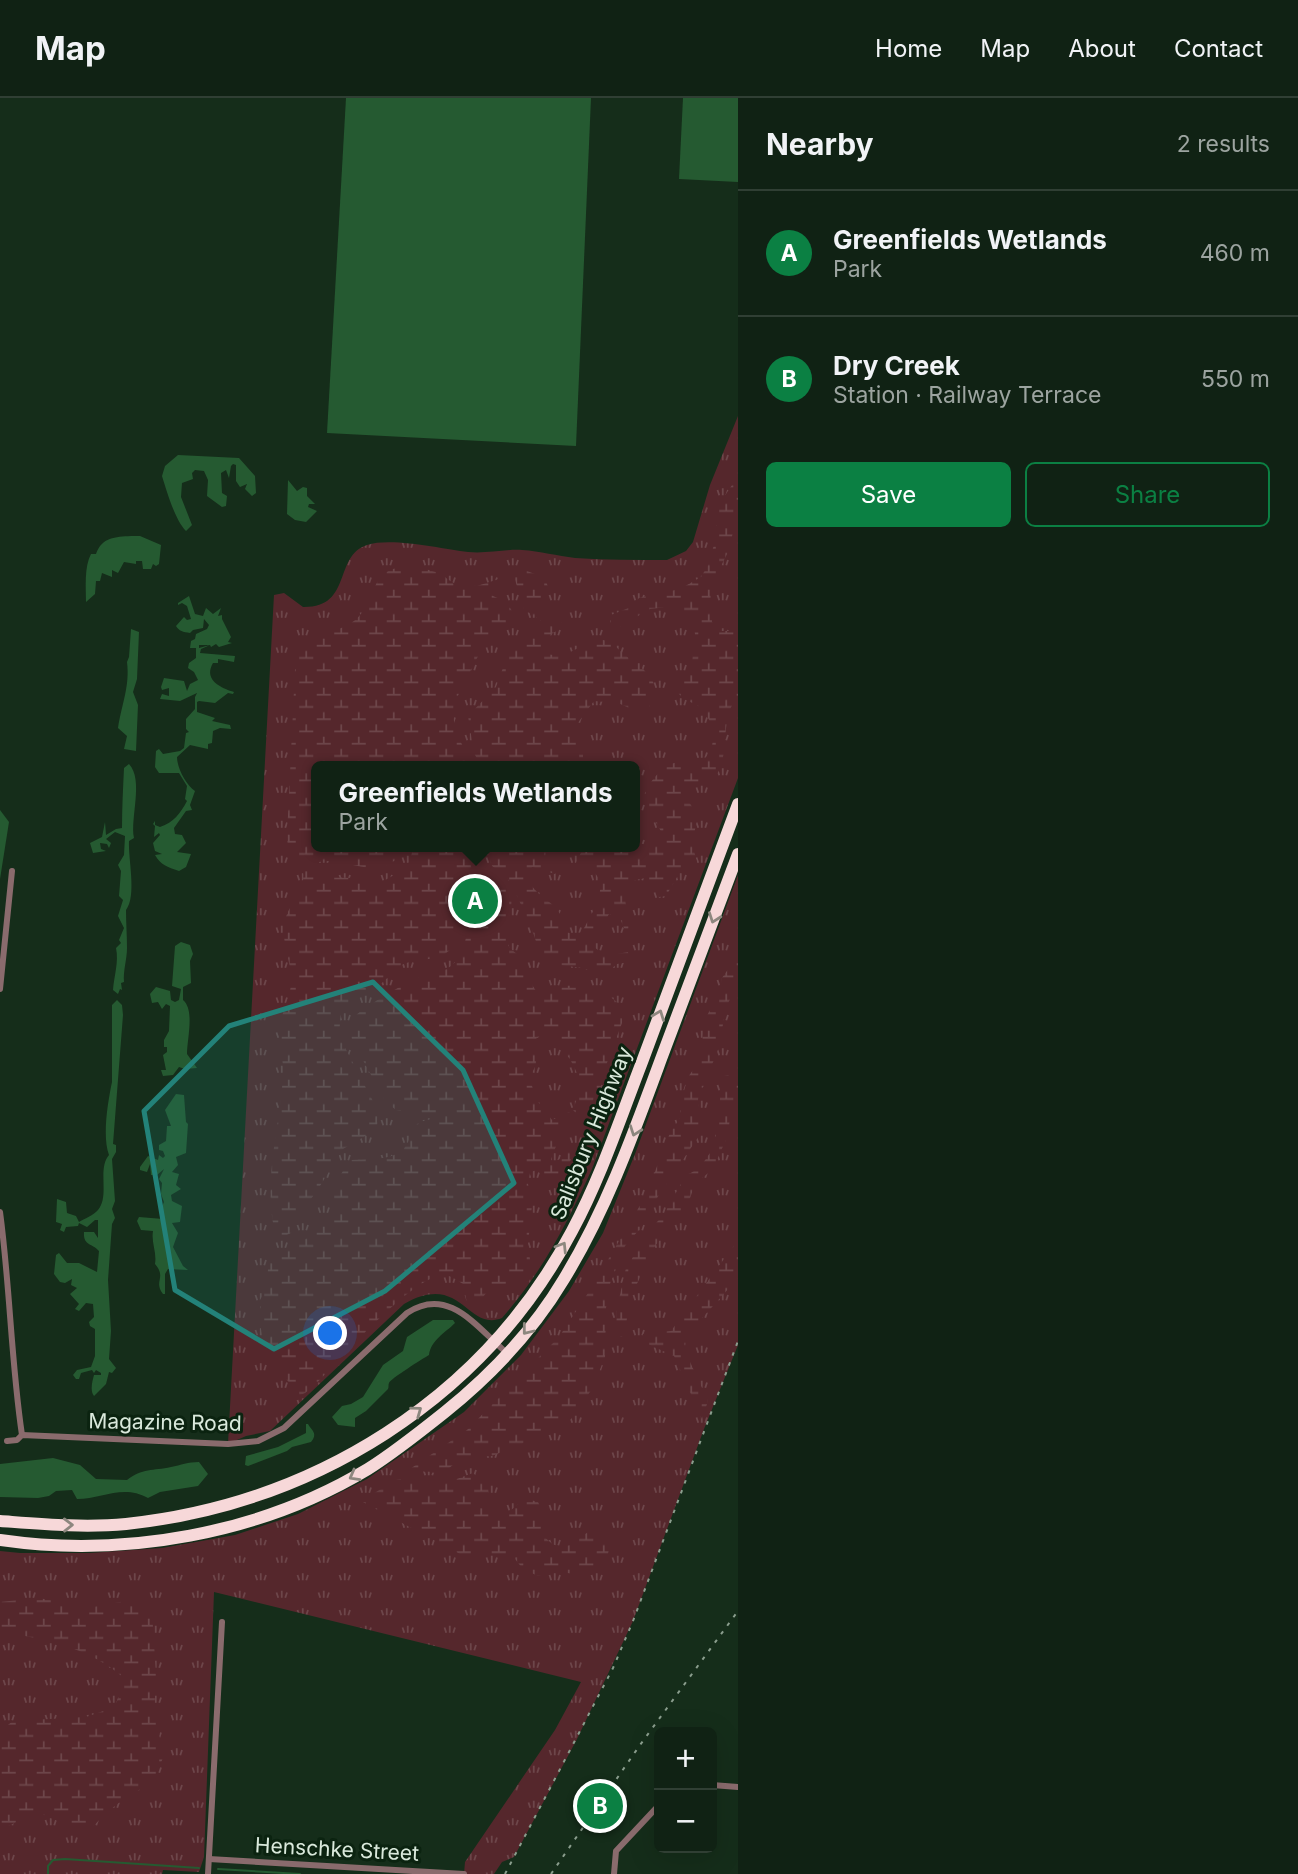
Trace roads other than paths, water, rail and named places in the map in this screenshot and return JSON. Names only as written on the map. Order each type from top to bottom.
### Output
[{"type":"highway","name":"Salisbury Highway","points":[[0,1521],[56,1525],[124,1524],[191,1515],[258,1496],[322,1470],[383,1436],[438,1396],[494,1342],[536,1290],[572,1232],[601,1169],[738,804]]},
{"type":"highway","name":"Salisbury Highway","points":[[0,1540],[90,1546],[160,1541],[217,1530],[309,1499],[368,1468],[472,1390],[508,1354],[563,1281],[610,1193],[738,854]]},
{"type":"street","points":[[0,989],[12,871]]},
{"type":"street","points":[[0,1212],[14,1383],[22,1435]]},
{"type":"street","name":"Magazine Road","points":[[7,1441],[17,1440],[22,1435],[228,1444],[258,1441],[284,1428],[407,1314],[429,1303],[452,1307],[508,1354]]},
{"type":"street","points":[[208,1874],[222,1622]]},
{"type":"street","points":[[717,1785],[738,1787]]},
{"type":"street","points":[[614,1874],[617,1851],[654,1810]]},
{"type":"street","name":"Henschke Street","points":[[209,1859],[464,1874]]},
{"type":"waterway","points":[[48,1874],[48,1866],[53,1860],[65,1859],[199,1868]]},
{"type":"waterway","points":[[218,1869],[300,1874]]},
{"type":"railway","points":[[505,1874],[613,1668],[738,1341]]},
{"type":"railway","points":[[551,1874],[640,1745],[738,1611]]},
{"type":"place","name":"Greenfields Wetlands","points":[[475,901]]},
{"type":"place","name":"Dry Creek","points":[[600,1806]]}]
